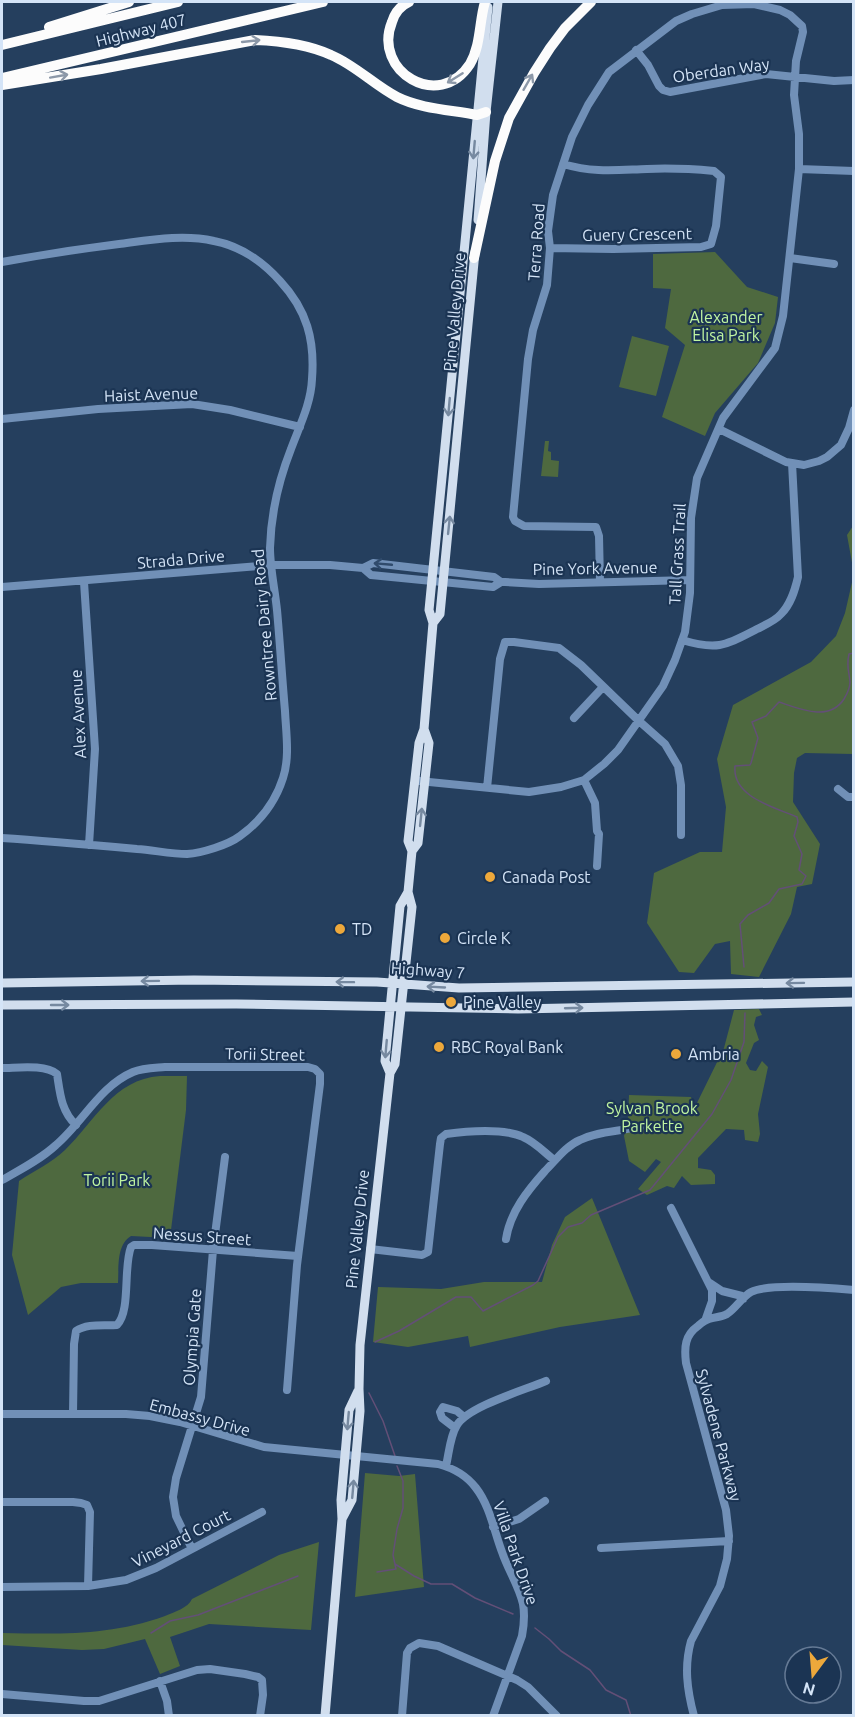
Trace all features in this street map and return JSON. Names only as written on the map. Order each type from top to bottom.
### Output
[{"type":"highway","points":[[2,44],[129,2]]},
{"type":"highway","name":"Highway 407","points":[[2,44],[178,2]]},
{"type":"highway","name":"Highway 407","points":[[2,78],[323,2]]},
{"type":"highway","points":[[409,2],[402,5],[394,15],[388,32],[391,57],[406,76],[419,84],[431,85],[441,85],[454,80],[464,72],[477,46],[490,5]]},
{"type":"highway","points":[[474,258],[495,161],[509,118],[550,48],[591,2]]},
{"type":"highway","points":[[2,85],[255,40],[278,40],[332,55],[398,98],[418,104],[482,114]]},
{"type":"main road","name":"Pine Valley Drive","points":[[342,1519],[352,1500],[360,1411],[360,1346],[390,1073],[395,1064],[412,907],[408,892],[412,851],[408,841],[419,743],[424,729],[433,623],[429,610],[482,114],[490,5]]},
{"type":"main road","name":"Pine Valley Drive","points":[[433,623],[440,614],[445,571],[480,207],[482,114]]},
{"type":"main road","name":"Pine Valley Drive","points":[[412,851],[418,843],[429,743],[424,729]]},
{"type":"main road","name":"Pine Valley Drive","points":[[390,1073],[385,1061],[392,983],[400,906],[408,892]]},
{"type":"main road","name":"Highway 7","points":[[2,982],[222,980],[377,982],[459,988],[854,982]]},
{"type":"main road","points":[[2,1005],[236,1004],[518,1009],[854,1002]]},
{"type":"main road","name":"Pine Valley Drive","points":[[325,1716],[342,1519],[340,1500],[349,1410],[359,1389]]},
{"type":"street","name":"Terra Road","points":[[600,582],[599,536],[596,527],[524,526],[515,521],[513,517],[528,359],[533,330],[547,285],[550,248],[548,231],[552,205],[572,137],[592,97],[609,72],[676,21],[722,5],[754,4],[780,10],[790,15],[802,26],[803,32],[795,76]]},
{"type":"street","name":"Oberdan Way","points":[[636,50],[648,65],[659,86],[670,92],[766,74],[834,81],[854,80]]},
{"type":"street","name":"Tall Grass Trail","points":[[414,781],[515,791],[539,791],[584,780],[612,756],[639,722],[663,686],[675,660],[686,624],[690,580],[691,518],[697,478],[729,409],[775,348],[783,316],[799,169],[795,76]]},
{"type":"street","name":"Guery Crescent","points":[[550,248],[701,247],[711,244],[716,226],[721,177],[714,171],[671,168],[600,171],[579,169],[563,164]]},
{"type":"street","points":[[799,169],[854,171]]},
{"type":"street","name":"Rowntree Dairy Road","points":[[2,262],[145,240],[192,237],[218,241],[263,263],[288,289],[308,325],[313,365],[310,397],[274,499],[270,551],[287,747],[284,776],[273,802],[260,820],[237,838],[219,846],[188,854],[2,838]]},
{"type":"street","points":[[790,258],[834,264]]},
{"type":"street","name":"Haist Avenue","points":[[2,419],[98,409],[192,404],[230,410],[300,427]]},
{"type":"street","points":[[719,429],[786,462],[804,465],[833,453],[841,445],[854,410]]},
{"type":"street","points":[[682,640],[706,646],[724,645],[768,623],[780,615],[788,605],[795,591],[798,577],[792,463]]},
{"type":"street","name":"Strada Drive","points":[[2,588],[272,565],[330,565],[363,568],[373,563],[445,571]]},
{"type":"street","name":"Strada Drive","points":[[363,568],[371,575],[432,581]]},
{"type":"street","name":"Pine York Avenue","points":[[445,571],[494,577],[501,582],[539,584],[690,580]]},
{"type":"street","name":"Pine York Avenue","points":[[432,581],[493,587],[501,582]]},
{"type":"street","name":"Alex Avenue","points":[[84,582],[95,750],[89,845]]},
{"type":"street","points":[[487,788],[500,659],[505,642],[559,648],[581,665],[665,744],[678,766],[681,785],[681,835]]},
{"type":"street","points":[[574,718],[603,687]]},
{"type":"street","points":[[584,780],[595,803],[599,834],[597,866]]},
{"type":"street","points":[[838,789],[848,797],[854,797]]},
{"type":"street","name":"Torii Street","points":[[2,1180],[50,1151],[112,1086],[123,1077],[135,1072],[150,1068],[173,1067],[315,1069],[320,1074],[320,1084],[298,1256],[287,1390]]},
{"type":"street","points":[[2,1068],[43,1068],[54,1071],[57,1074],[64,1109],[69,1119],[76,1125]]},
{"type":"street","points":[[506,1239],[508,1228],[528,1191],[554,1160],[579,1140],[605,1132],[628,1130],[644,1125]]},
{"type":"street","points":[[370,1249],[422,1255],[428,1252],[440,1144],[441,1138],[446,1134],[513,1133],[530,1141],[554,1160]]},
{"type":"street","name":"Olympia Gate","points":[[192,1549],[176,1516],[173,1497],[176,1478],[201,1397],[213,1250],[225,1157]]},
{"type":"street","points":[[671,1208],[712,1290],[712,1301],[705,1321]]},
{"type":"street","name":"Nessus Street","points":[[73,1414],[76,1331],[81,1327],[120,1323],[131,1247],[152,1245],[298,1256]]},
{"type":"street","points":[[709,1282],[722,1291],[742,1296],[743,1299]]},
{"type":"street","name":"Sylvadene Parkway","points":[[694,1716],[687,1686],[688,1650],[720,1586],[729,1541],[726,1510],[686,1363],[687,1338],[694,1328],[705,1321],[728,1313],[754,1290],[769,1287],[854,1290]]},
{"type":"street","points":[[446,1466],[455,1428],[464,1417],[482,1406],[546,1381]]},
{"type":"street","points":[[455,1428],[442,1418],[440,1412],[443,1407],[457,1411],[464,1417]]},
{"type":"street","name":"Embassy Drive","points":[[2,1414],[150,1416],[264,1447],[356,1457]]},
{"type":"street","name":"Villa Park Drive","points":[[356,1457],[446,1466],[460,1473],[475,1486],[484,1500],[502,1553],[519,1593],[524,1622],[522,1636],[493,1716]]},
{"type":"street","points":[[493,1527],[519,1519],[545,1501]]},
{"type":"street","points":[[2,1502],[73,1502],[87,1505],[90,1512],[87,1586]]},
{"type":"street","name":"Vineyard Court","points":[[2,1587],[87,1586],[137,1576],[262,1512]]},
{"type":"street","points":[[601,1548],[729,1541]]},
{"type":"street","points":[[402,1716],[407,1653],[410,1648],[419,1643],[438,1646],[517,1680],[528,1687],[557,1716]]},
{"type":"street","points":[[2,1694],[99,1701],[186,1672],[210,1669],[258,1677],[262,1680],[260,1716]]},
{"type":"street","points":[[160,1681],[169,1716]]},
{"type":"green space","name":"Alexander Elisa Park","points":[[715,252],[747,287],[778,297],[775,323],[758,363],[715,413],[705,436],[662,417],[685,345],[665,328],[671,289],[653,288],[653,254]]},
{"type":"green space","points":[[632,336],[669,346],[656,396],[619,387]]},
{"type":"green space","points":[[545,441],[549,441],[548,451],[551,452],[551,460],[559,461],[558,477],[541,476]]},
{"type":"green space","points":[[853,526],[853,568],[847,535]]},
{"type":"green space","points":[[853,578],[853,754],[805,753],[797,758],[794,773],[793,802],[820,844],[812,884],[797,887],[791,914],[759,977],[731,974],[730,941],[715,944],[694,973],[679,972],[647,923],[654,873],[700,852],[722,852],[726,807],[717,759],[733,705],[811,662],[836,636],[845,613]]},
{"type":"green space","name":"Sylvan Brook Parkette","points":[[759,1009],[762,1015],[756,1017],[754,1025],[759,1040],[754,1043],[746,1063],[750,1070],[756,1071],[762,1061],[768,1067],[758,1114],[760,1134],[758,1142],[745,1140],[744,1130],[726,1129],[698,1158],[698,1168],[711,1170],[715,1175],[715,1184],[691,1185],[682,1176],[674,1188],[667,1186],[647,1195],[638,1189],[661,1162],[656,1159],[645,1172],[629,1161],[624,1136],[628,1122],[629,1095],[691,1097],[694,1109],[724,1048],[734,1010]]},
{"type":"green space","name":"Torii Park","points":[[160,1076],[187,1076],[186,1110],[170,1238],[131,1236],[126,1240],[121,1251],[118,1283],[81,1283],[61,1287],[28,1315],[12,1255],[19,1181],[65,1150],[117,1093],[144,1079]]},
{"type":"green space","points":[[592,1198],[640,1315],[560,1327],[470,1347],[468,1336],[408,1347],[373,1342],[378,1287],[441,1289],[484,1282],[542,1282],[552,1245],[565,1217]]},
{"type":"green space","points":[[365,1473],[399,1476],[415,1474],[424,1587],[355,1597]]},
{"type":"green space","points":[[319,1542],[311,1630],[209,1624],[170,1637],[180,1666],[160,1674],[145,1639],[104,1649],[82,1650],[2,1645],[2,1633],[85,1632],[144,1623],[184,1607],[192,1599],[279,1555]]},
{"type":"waterway","points":[[744,967],[740,924],[748,915],[769,903],[779,889],[802,884],[806,876],[799,870],[802,854],[794,836],[797,817],[766,805],[747,793],[740,786],[735,766],[750,765],[758,738],[752,722],[766,716],[779,702],[814,712],[822,712],[838,706],[849,689],[848,658],[849,654],[854,653]]},
{"type":"waterway","points":[[375,1342],[399,1331],[456,1297],[471,1297],[483,1311],[533,1285],[538,1281],[558,1237],[568,1227],[582,1223],[591,1215],[650,1190],[712,1114],[731,1080],[744,1042],[745,1013]]},
{"type":"waterway","points":[[369,1393],[383,1421],[395,1456]]},
{"type":"waterway","points":[[377,1572],[396,1569],[393,1555],[403,1508],[403,1481],[397,1466]]},
{"type":"waterway","points":[[395,1564],[431,1584],[452,1584],[475,1598],[513,1614]]},
{"type":"waterway","points":[[151,1633],[170,1621],[198,1615],[298,1576]]},
{"type":"waterway","points":[[535,1628],[561,1651],[590,1670],[606,1690],[626,1700],[631,1716]]},
{"type":"place","name":"Canada Post","points":[[490,877]]},
{"type":"place","name":"TD","points":[[340,929]]},
{"type":"place","name":"Circle K","points":[[445,938]]},
{"type":"place","name":"Pine Valley","points":[[451,1002]]},
{"type":"place","name":"RBC Royal Bank","points":[[439,1047]]},
{"type":"place","name":"Ambria","points":[[676,1054]]}]
